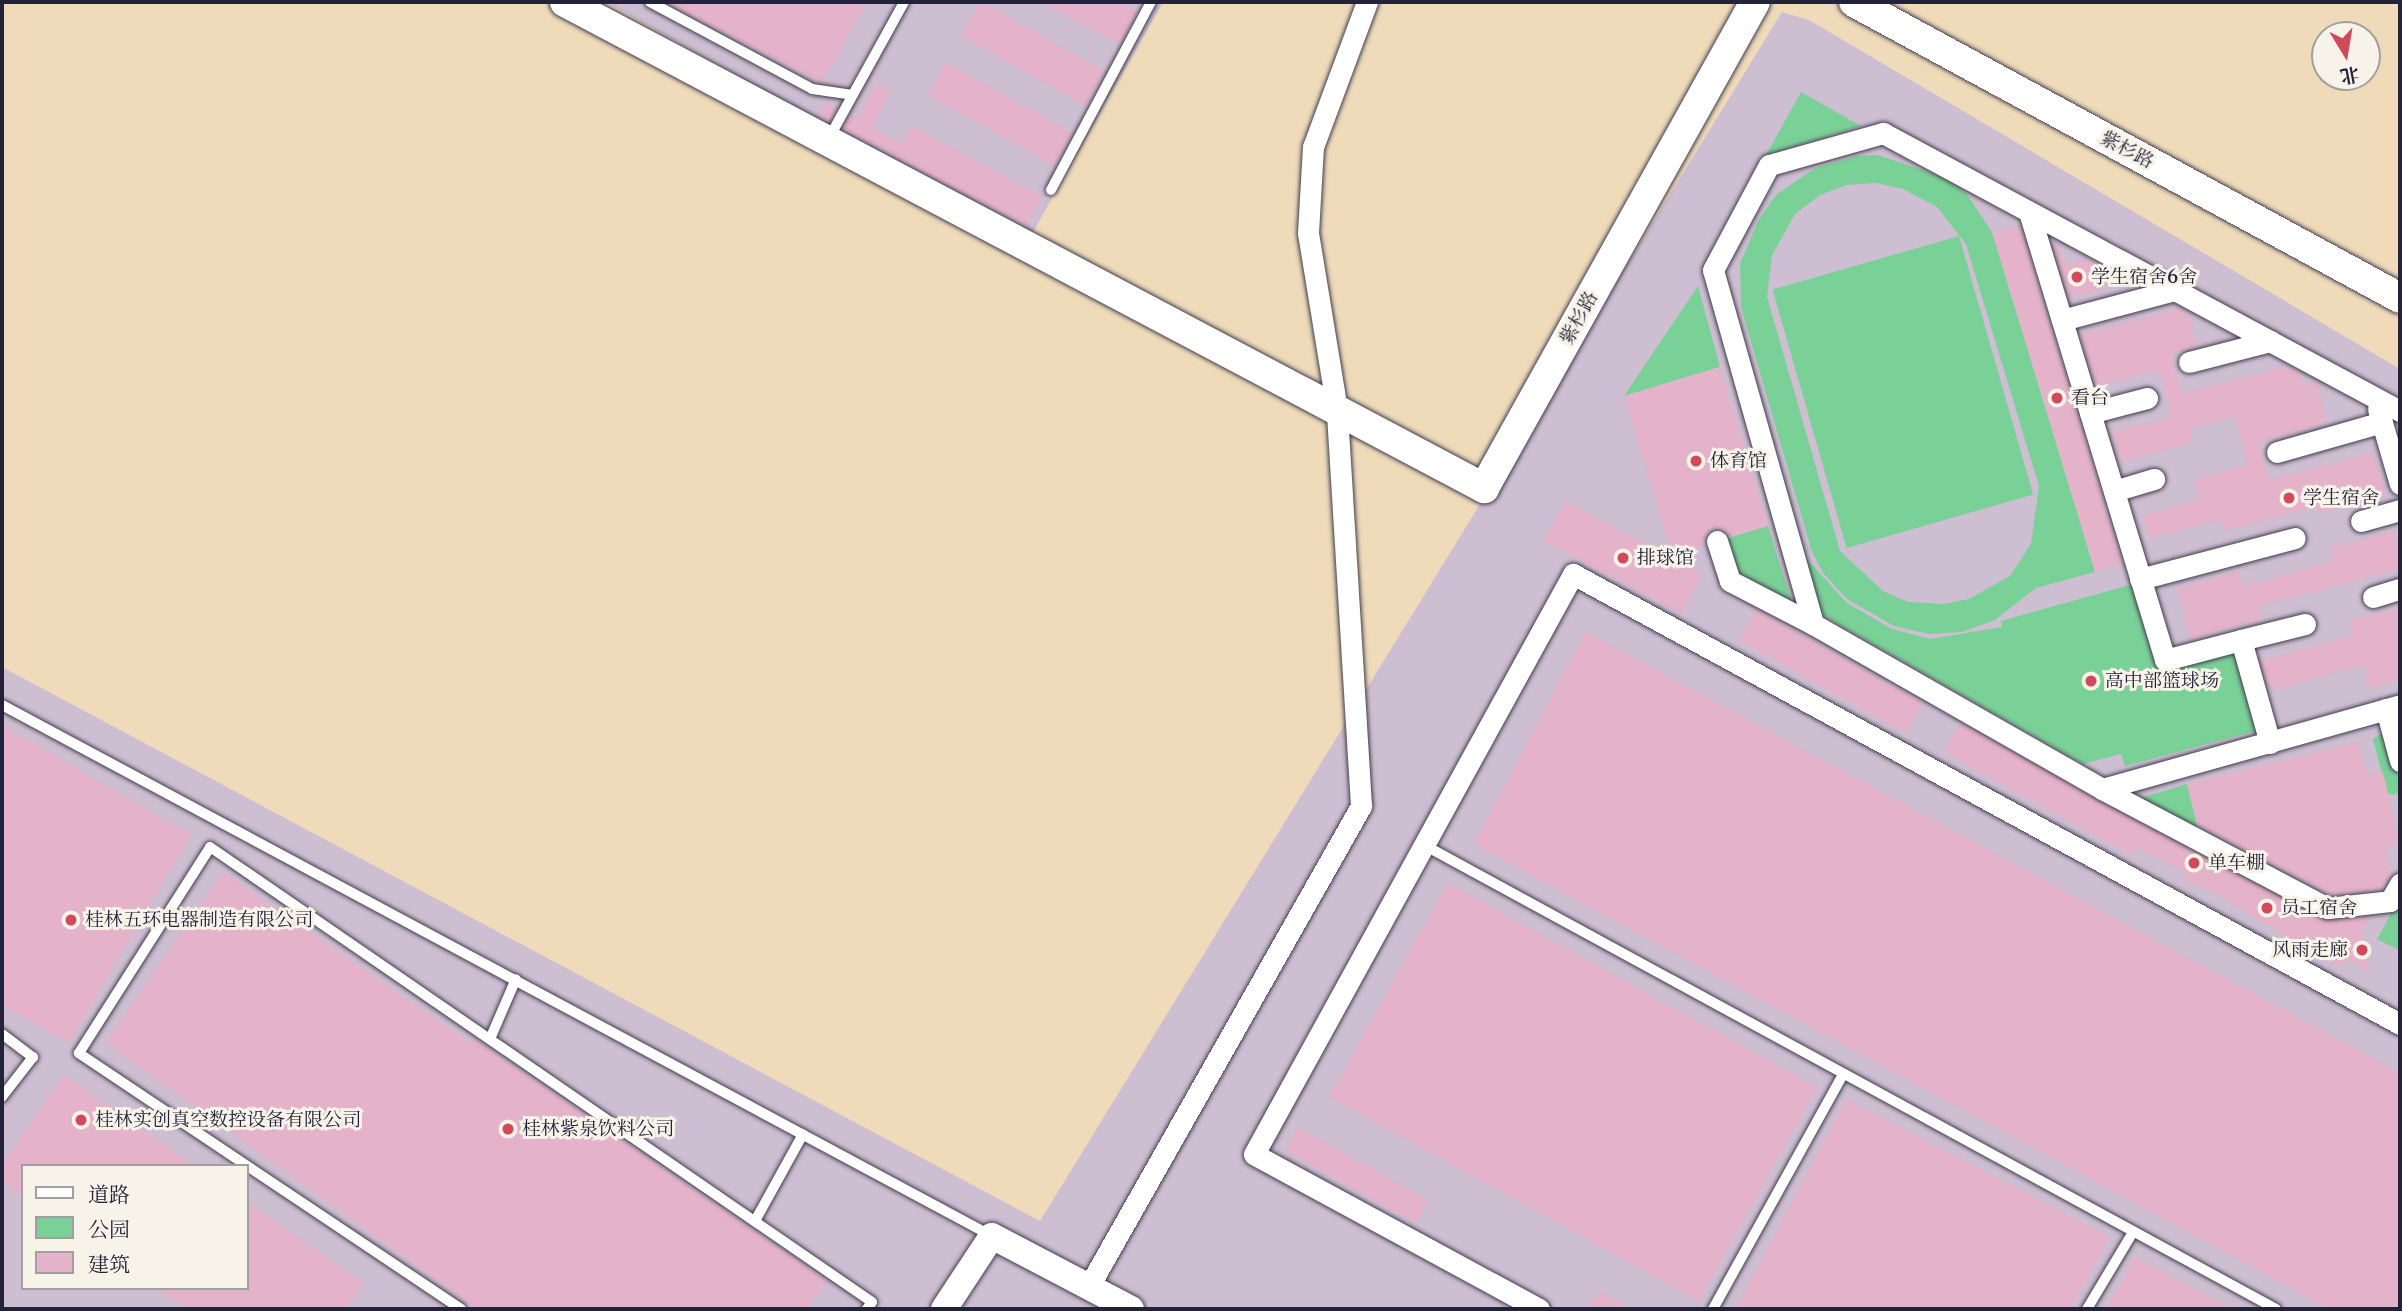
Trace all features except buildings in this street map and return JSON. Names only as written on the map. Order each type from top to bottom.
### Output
[{"type":"main road","points":[[565,2],[1337,410]]},
{"type":"main road","name":"紫杉路","points":[[1337,410],[1484,488],[1755,2]]},
{"type":"main road","name":"紫杉路","points":[[1854,2],[2400,298]]},
{"type":"street","points":[[1089,1286],[1361,806],[1337,410],[1308,233],[1313,146],[1367,2]]},
{"type":"street","points":[[1813,624],[1713,270],[1769,165],[1882,132],[2375,397],[2391,417],[2400,484]]},
{"type":"street","points":[[2029,212],[2165,660],[2305,624]]},
{"type":"street","points":[[2062,320],[2175,290]]},
{"type":"street","points":[[2189,362],[2270,341]]},
{"type":"street","points":[[2090,413],[2147,398]]},
{"type":"street","points":[[2277,452],[2391,417]]},
{"type":"street","points":[[2113,491],[2154,479]]},
{"type":"street","points":[[2361,521],[2400,510]]},
{"type":"street","points":[[2140,579],[2295,538]]},
{"type":"street","points":[[1717,541],[1730,581],[1813,624],[2102,789],[2328,908],[2390,901],[2400,884]]},
{"type":"street","points":[[1539,1309],[1254,1154],[1573,574],[2400,1024]]},
{"type":"street","points":[[2373,597],[2400,589]]},
{"type":"street","points":[[2241,640],[2270,743]]},
{"type":"street","points":[[2102,789],[2393,707],[2400,761]]},
{"type":"street","points":[[944,1309],[992,1236],[1131,1309]]},
{"type":"lane","points":[[650,2],[812,89],[853,95]]},
{"type":"lane","points":[[828,141],[904,2]]},
{"type":"lane","points":[[1051,190],[1151,2]]},
{"type":"lane","points":[[2,705],[992,1236]]},
{"type":"lane","points":[[1424,845],[2276,1309]]},
{"type":"lane","points":[[245,1164],[79,1053],[210,847],[872,1302],[867,1309]]},
{"type":"lane","points":[[490,1039],[516,979]]},
{"type":"lane","points":[[2,1034],[33,1057],[2,1097]]},
{"type":"lane","points":[[1713,1309],[1843,1074]]},
{"type":"lane","points":[[755,1221],[803,1134]]},
{"type":"lane","points":[[248,1166],[461,1309]]},
{"type":"lane","points":[[2087,1309],[2133,1232]]},
{"type":"shaded area","points":[[606,2],[1163,2],[1029,239]]},
{"type":"shaded area","points":[[1782,12],[1809,20],[2400,369],[2400,1309],[2,1309],[2,667],[1040,1221]]},
{"type":"green space","points":[[1801,92],[1861,126],[1766,155]]},
{"type":"green space","points":[[1878,155],[1943,177],[1966,193],[1992,232],[2095,572],[2036,588],[1995,620],[1962,632],[1929,634],[1894,626],[1847,599],[1823,573],[1812,552],[1741,307],[1740,264],[1758,221],[1776,195],[1815,168],[1857,156]],"holes":[[[1876,183],[1903,189],[1937,207],[1966,244],[2039,486],[2031,544],[2010,576],[1969,599],[1944,604],[1908,602],[1883,591],[1840,551],[1767,297],[1772,255],[1795,214],[1820,195],[1846,185]]]},
{"type":"green space","points":[[1959,236],[2033,495],[1847,548],[1773,289]]},
{"type":"green space","points":[[1698,286],[1720,367],[1624,396]]},
{"type":"green space","points":[[1768,526],[1793,606],[1738,578],[1725,539]]},
{"type":"green space","name":"高中部篮球场","points":[[1803,555],[1847,603],[1892,629],[1930,639],[2002,627],[2001,621],[2137,583],[2159,665],[2237,649],[2259,730],[2125,766],[2121,754],[2083,764],[1819,613]]},
{"type":"green space","points":[[2381,734],[2387,736],[2400,784],[2399,793],[2393,795],[2387,793],[2373,739]]},
{"type":"green space","points":[[2187,784],[2199,834],[2143,802],[2144,797]]},
{"type":"green space","points":[[2400,898],[2400,951],[2377,939]]},
{"type":"place","name":"学生宿舍6舍","points":[[2077,277]]},
{"type":"place","name":"看台","points":[[2057,398]]},
{"type":"place","name":"体育馆","points":[[1696,461]]},
{"type":"place","name":"学生宿舍","points":[[2289,498]]},
{"type":"place","name":"排球馆","points":[[1623,558]]},
{"type":"place","name":"高中部篮球场","points":[[2091,681]]},
{"type":"place","name":"单车棚","points":[[2194,863]]},
{"type":"place","name":"员工宿舍","points":[[2267,908]]},
{"type":"place","name":"桂林五环电器制造有限公司","points":[[71,920]]},
{"type":"place","name":"风雨走廊","points":[[2362,950]]},
{"type":"place","name":"桂林实创真空数控设备有限公司","points":[[81,1120]]},
{"type":"place","name":"桂林紫泉饮料公司","points":[[508,1129]]}]
